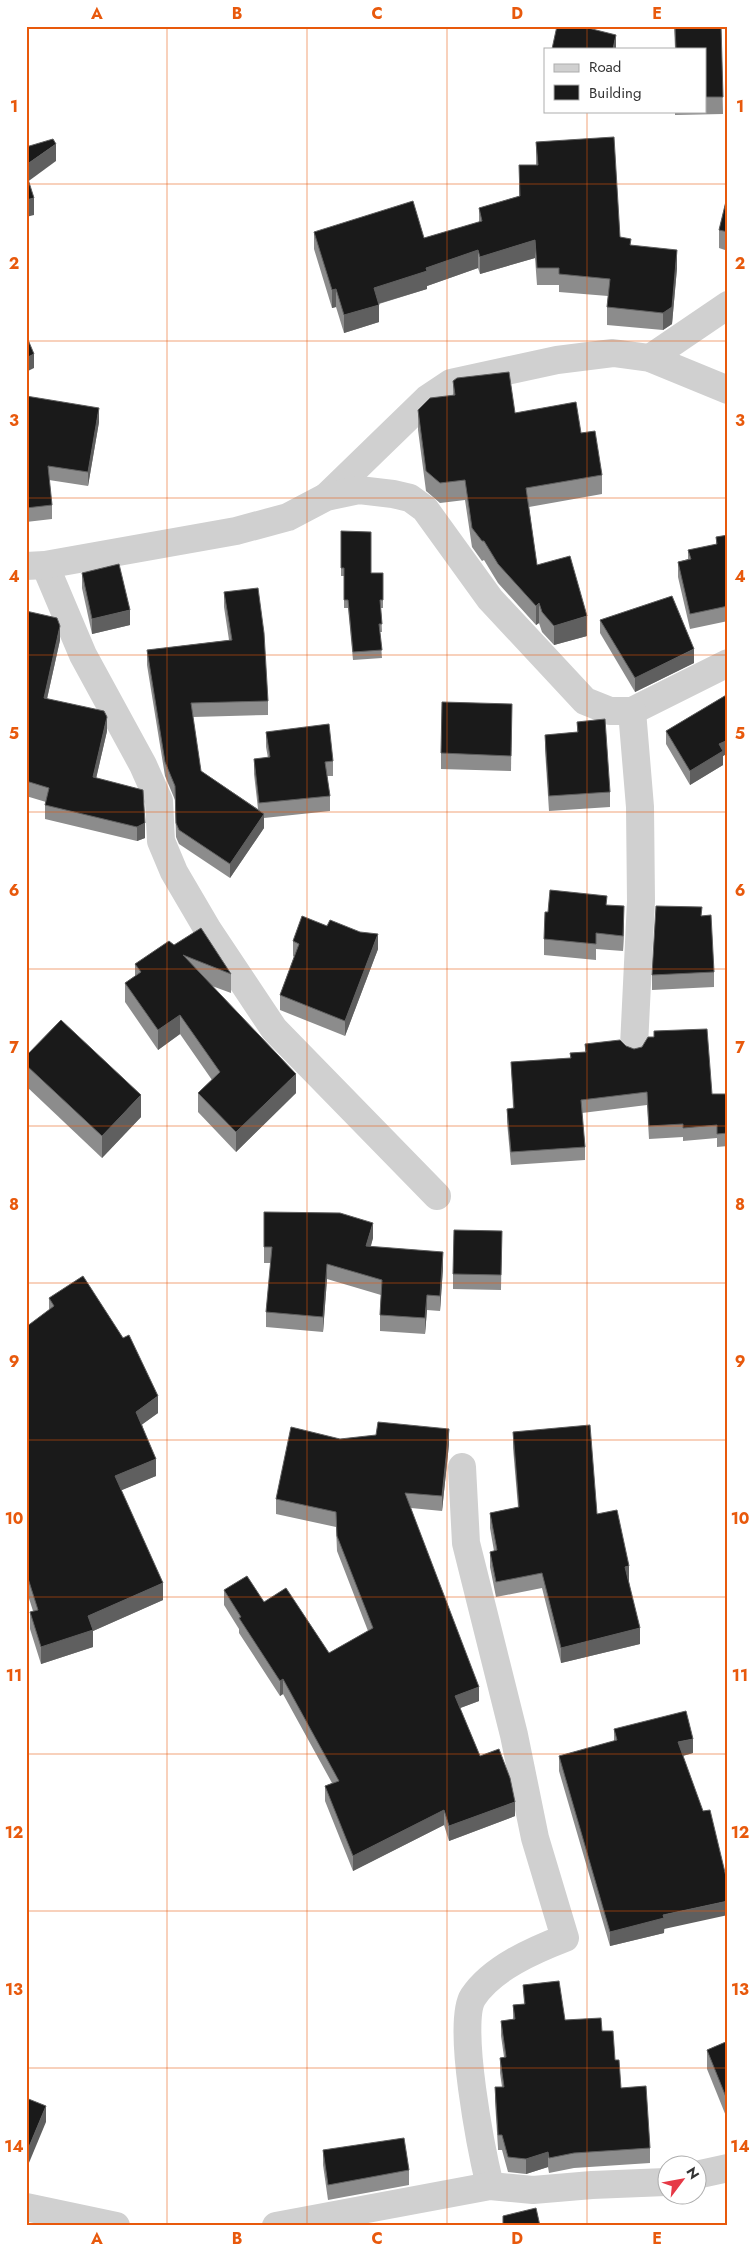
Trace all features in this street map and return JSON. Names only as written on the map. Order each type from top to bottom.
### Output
[{"type":"street","points":[[650,358],[728,304]]},
{"type":"street","points":[[326,497],[427,399],[451,383],[557,360],[613,353],[650,358],[728,390]]},
{"type":"street","points":[[437,1196],[274,1029],[208,930],[174,872],[161,842],[160,802],[143,764],[36,566],[236,531],[288,517],[326,497],[359,490],[393,494],[410,498],[425,509],[490,599],[585,701],[610,711],[632,711],[728,663]]},
{"type":"street","points":[[632,711],[640,807],[641,900],[634,1046]]},
{"type":"street","points":[[462,1467],[466,1543],[514,1735],[534,1838],[565,1938],[531,1951],[484,1983],[472,1999],[468,2018],[468,2051],[481,2148],[490,2186]]},
{"type":"street","points":[[706,2173],[728,2168]]},
{"type":"street","points":[[276,2226],[490,2186],[533,2190],[656,2182]]},
{"type":"street","points":[[26,2207],[116,2226]]},
{"type":"building","points":[[557,26],[580,26],[616,35],[613,48],[552,48]]},
{"type":"building","points":[[675,26],[721,26],[723,97],[706,97],[706,48],[676,48]]},
{"type":"building","points":[[614,137],[620,237],[631,239],[630,245],[677,250],[672,307],[663,313],[607,307],[610,279],[559,274],[559,268],[537,268],[535,240],[480,257],[478,250],[426,268],[427,271],[374,288],[379,305],[344,315],[336,289],[332,290],[314,232],[413,201],[424,238],[482,221],[479,208],[520,196],[519,165],[538,165],[536,142]]},
{"type":"building","points":[[53,139],[56,144],[26,165],[26,147]]},
{"type":"building","points":[[26,173],[34,198],[26,200]]},
{"type":"building","points":[[728,193],[728,232],[719,230]]},
{"type":"building","points":[[26,335],[34,354],[26,358]]},
{"type":"building","points":[[509,372],[515,413],[576,402],[581,433],[595,431],[602,475],[526,488],[537,565],[570,556],[587,616],[554,626],[542,612],[539,603],[536,606],[498,564],[484,541],[472,528],[465,480],[440,483],[426,471],[418,410],[430,398],[455,395],[453,381],[457,378]]},
{"type":"building","points":[[26,396],[99,408],[88,472],[48,466],[52,505],[26,508]]},
{"type":"building","points":[[341,531],[371,532],[371,573],[383,573],[383,600],[380,600],[382,624],[379,624],[382,650],[353,652],[348,600],[344,600],[344,568],[341,568]]},
{"type":"building","points":[[728,535],[728,606],[690,614],[678,562],[691,559],[688,550],[717,544],[716,537]]},
{"type":"building","points":[[119,564],[130,610],[92,619],[82,573]]},
{"type":"building","points":[[258,588],[264,633],[268,701],[191,703],[201,771],[264,814],[230,864],[179,830],[176,823],[175,786],[165,762],[147,650],[232,640],[224,592]]},
{"type":"building","points":[[672,596],[694,649],[635,678],[600,620]]},
{"type":"building","points":[[26,611],[57,618],[60,626],[44,698],[104,711],[107,717],[93,777],[143,790],[145,823],[137,827],[45,805],[49,788],[26,781]]},
{"type":"building","points":[[728,694],[728,740],[719,744],[723,751],[690,771],[666,731]]},
{"type":"building","points":[[442,702],[512,704],[511,756],[441,753]]},
{"type":"building","points":[[605,719],[610,792],[549,796],[545,735],[578,732],[577,722]]},
{"type":"building","points":[[329,724],[333,761],[325,762],[330,796],[259,803],[254,759],[270,757],[266,732]]},
{"type":"building","points":[[550,890],[607,896],[606,905],[624,906],[623,936],[596,933],[596,944],[544,939],[545,912],[548,912]]},
{"type":"building","points":[[656,906],[702,907],[701,916],[711,915],[714,972],[652,975]]},
{"type":"building","points":[[302,916],[327,926],[330,920],[360,932],[378,934],[345,1021],[280,995],[299,944],[293,941]]},
{"type":"building","points":[[201,928],[231,974],[183,955],[296,1074],[236,1132],[198,1093],[220,1072],[180,1015],[158,1030],[125,983],[141,972],[135,964],[169,941],[174,945]]},
{"type":"building","points":[[61,1020],[141,1095],[102,1136],[26,1065],[26,1056]]},
{"type":"building","points":[[707,1029],[712,1094],[728,1094],[728,1133],[717,1134],[717,1125],[683,1128],[683,1124],[649,1126],[647,1092],[581,1100],[585,1147],[511,1152],[507,1109],[514,1108],[511,1062],[571,1058],[570,1053],[586,1052],[585,1044],[620,1040],[626,1046],[634,1049],[642,1047],[648,1037],[654,1037],[654,1031]]},
{"type":"building","points":[[264,1212],[340,1213],[373,1223],[366,1246],[443,1252],[440,1296],[427,1295],[425,1318],[380,1315],[382,1280],[327,1264],[323,1317],[266,1312],[272,1247],[264,1247]]},
{"type":"building","points":[[454,1230],[502,1231],[501,1275],[453,1274]]},
{"type":"building","points":[[83,1276],[123,1338],[129,1335],[158,1396],[136,1412],[156,1459],[115,1476],[163,1583],[88,1616],[93,1630],[41,1647],[30,1612],[38,1610],[26,1572],[26,1327],[54,1306],[49,1298]]},
{"type":"building","points":[[378,1422],[449,1429],[442,1496],[405,1493],[479,1687],[455,1696],[480,1756],[499,1749],[510,1778],[515,1802],[449,1826],[444,1810],[353,1856],[325,1786],[339,1781],[283,1679],[280,1681],[239,1618],[241,1617],[224,1590],[247,1576],[264,1602],[286,1588],[329,1653],[373,1628],[337,1536],[336,1512],[276,1499],[291,1427],[340,1439],[376,1435]]},
{"type":"building","points":[[590,1425],[597,1514],[617,1510],[629,1566],[625,1567],[640,1628],[561,1648],[542,1573],[496,1582],[490,1552],[497,1550],[490,1513],[519,1507],[513,1432]]},
{"type":"building","points":[[686,1711],[693,1739],[678,1742],[703,1811],[710,1810],[728,1885],[728,1901],[663,1915],[664,1918],[610,1932],[559,1756],[617,1740],[614,1729]]},
{"type":"building","points":[[559,1981],[565,2020],[601,2018],[602,2031],[613,2031],[615,2060],[619,2060],[621,2088],[646,2086],[650,2148],[574,2153],[549,2158],[548,2152],[526,2159],[508,2157],[502,2135],[498,2135],[495,2087],[504,2087],[500,2058],[506,2057],[501,2021],[515,2019],[513,2005],[525,2004],[523,1985]]},
{"type":"building","points":[[728,2041],[728,2102],[707,2050]]},
{"type":"building","points":[[26,2098],[46,2106],[26,2154]]},
{"type":"building","points":[[404,2138],[409,2170],[328,2185],[323,2150]]},
{"type":"building","points":[[536,2208],[540,2226],[503,2226],[503,2216]]}]
